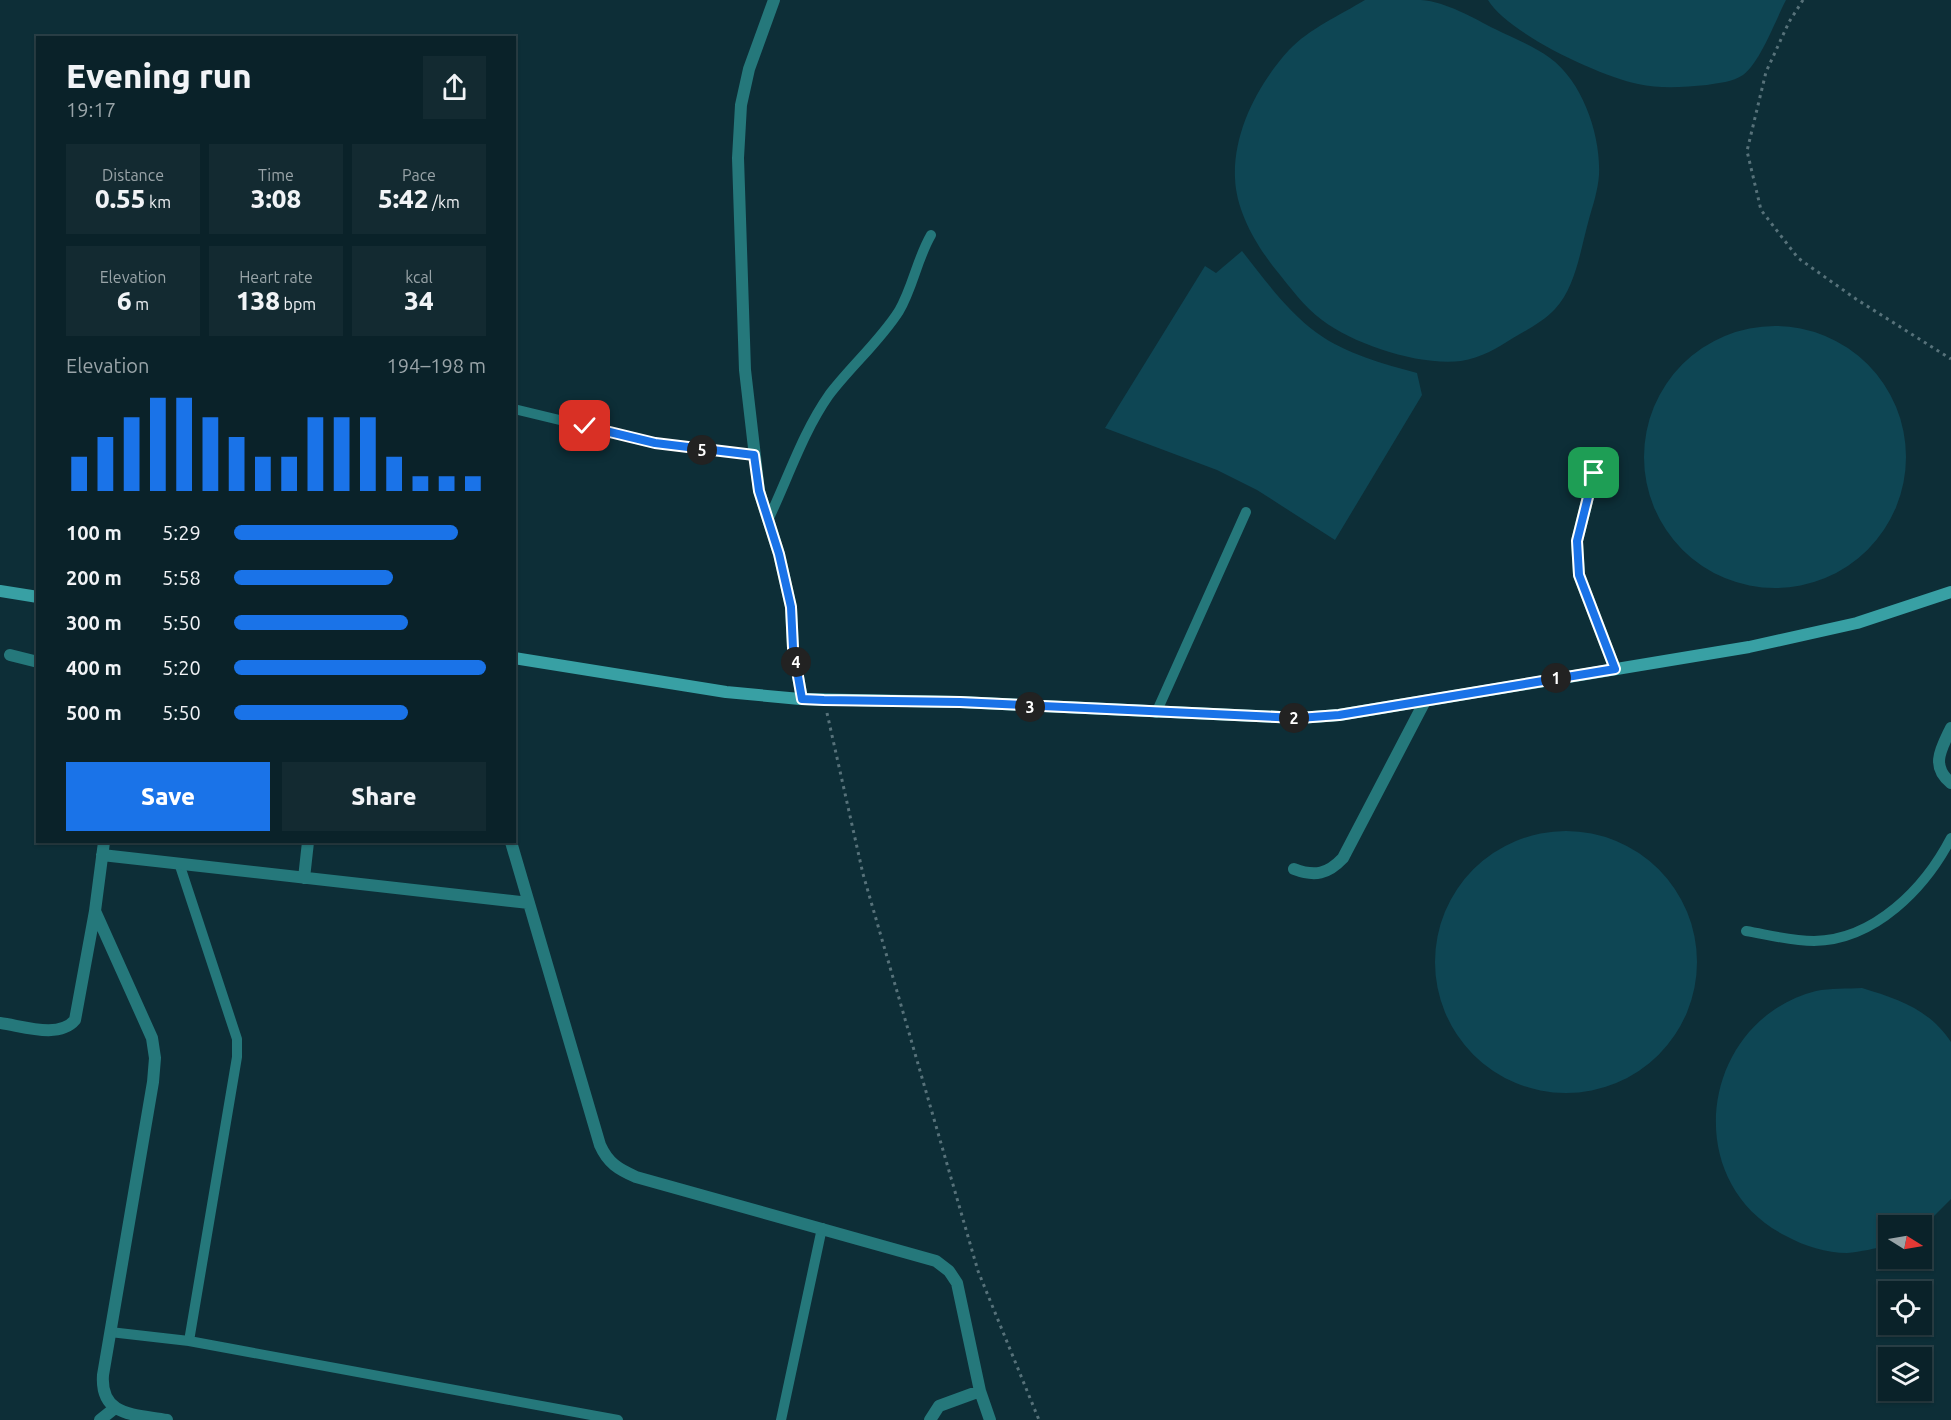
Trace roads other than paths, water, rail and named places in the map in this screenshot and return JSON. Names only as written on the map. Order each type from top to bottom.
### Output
[{"type":"street","points":[[774,0],[750,69],[741,105],[745,370],[759,491],[769,518],[791,607],[793,648],[802,699]]},
{"type":"street","points":[[1594,473],[1577,541],[1579,575],[1615,669]]},
{"type":"street","points":[[0,591],[36,597]]},
{"type":"street","points":[[516,658],[726,692],[802,699],[960,702],[1299,718],[1339,715],[1800,637],[1857,623],[1951,592]]},
{"type":"street","points":[[10,655],[36,662]]},
{"type":"street","points":[[1294,869],[1308,874],[1321,874],[1331,870],[1343,858],[1425,701]]},
{"type":"street","points":[[1951,729],[1939,752],[1938,762],[1942,775],[1951,783]]},
{"type":"street","points":[[0,1023],[57,1031],[68,1028],[75,1020],[95,911],[104,843]]},
{"type":"street","points":[[304,878],[308,843]]},
{"type":"street","points":[[511,843],[607,1159],[619,1169],[636,1177],[924,1256],[950,1271],[957,1283],[980,1391],[990,1420]]},
{"type":"street","points":[[102,855],[529,903]]},
{"type":"street","points":[[95,911],[144,1018],[152,1038],[155,1058],[153,1082],[102,1387],[107,1402],[115,1408],[167,1420]]},
{"type":"street","points":[[930,1420],[939,1406],[980,1391]]},
{"type":"street","points":[[100,1420],[115,1408]]},
{"type":"lane","points":[[769,518],[829,395],[898,312],[908,294],[919,255],[931,235]]},
{"type":"lane","points":[[516,409],[655,443],[754,455]]},
{"type":"lane","points":[[1156,713],[1246,512]]},
{"type":"lane","points":[[1746,931],[1792,940],[1817,941],[1865,929],[1901,903],[1939,860],[1951,838]]},
{"type":"lane","points":[[179,863],[237,1039],[237,1057],[189,1341]]},
{"type":"lane","points":[[781,1420],[822,1228]]},
{"type":"lane","points":[[110,1332],[189,1341],[618,1420]]}]
